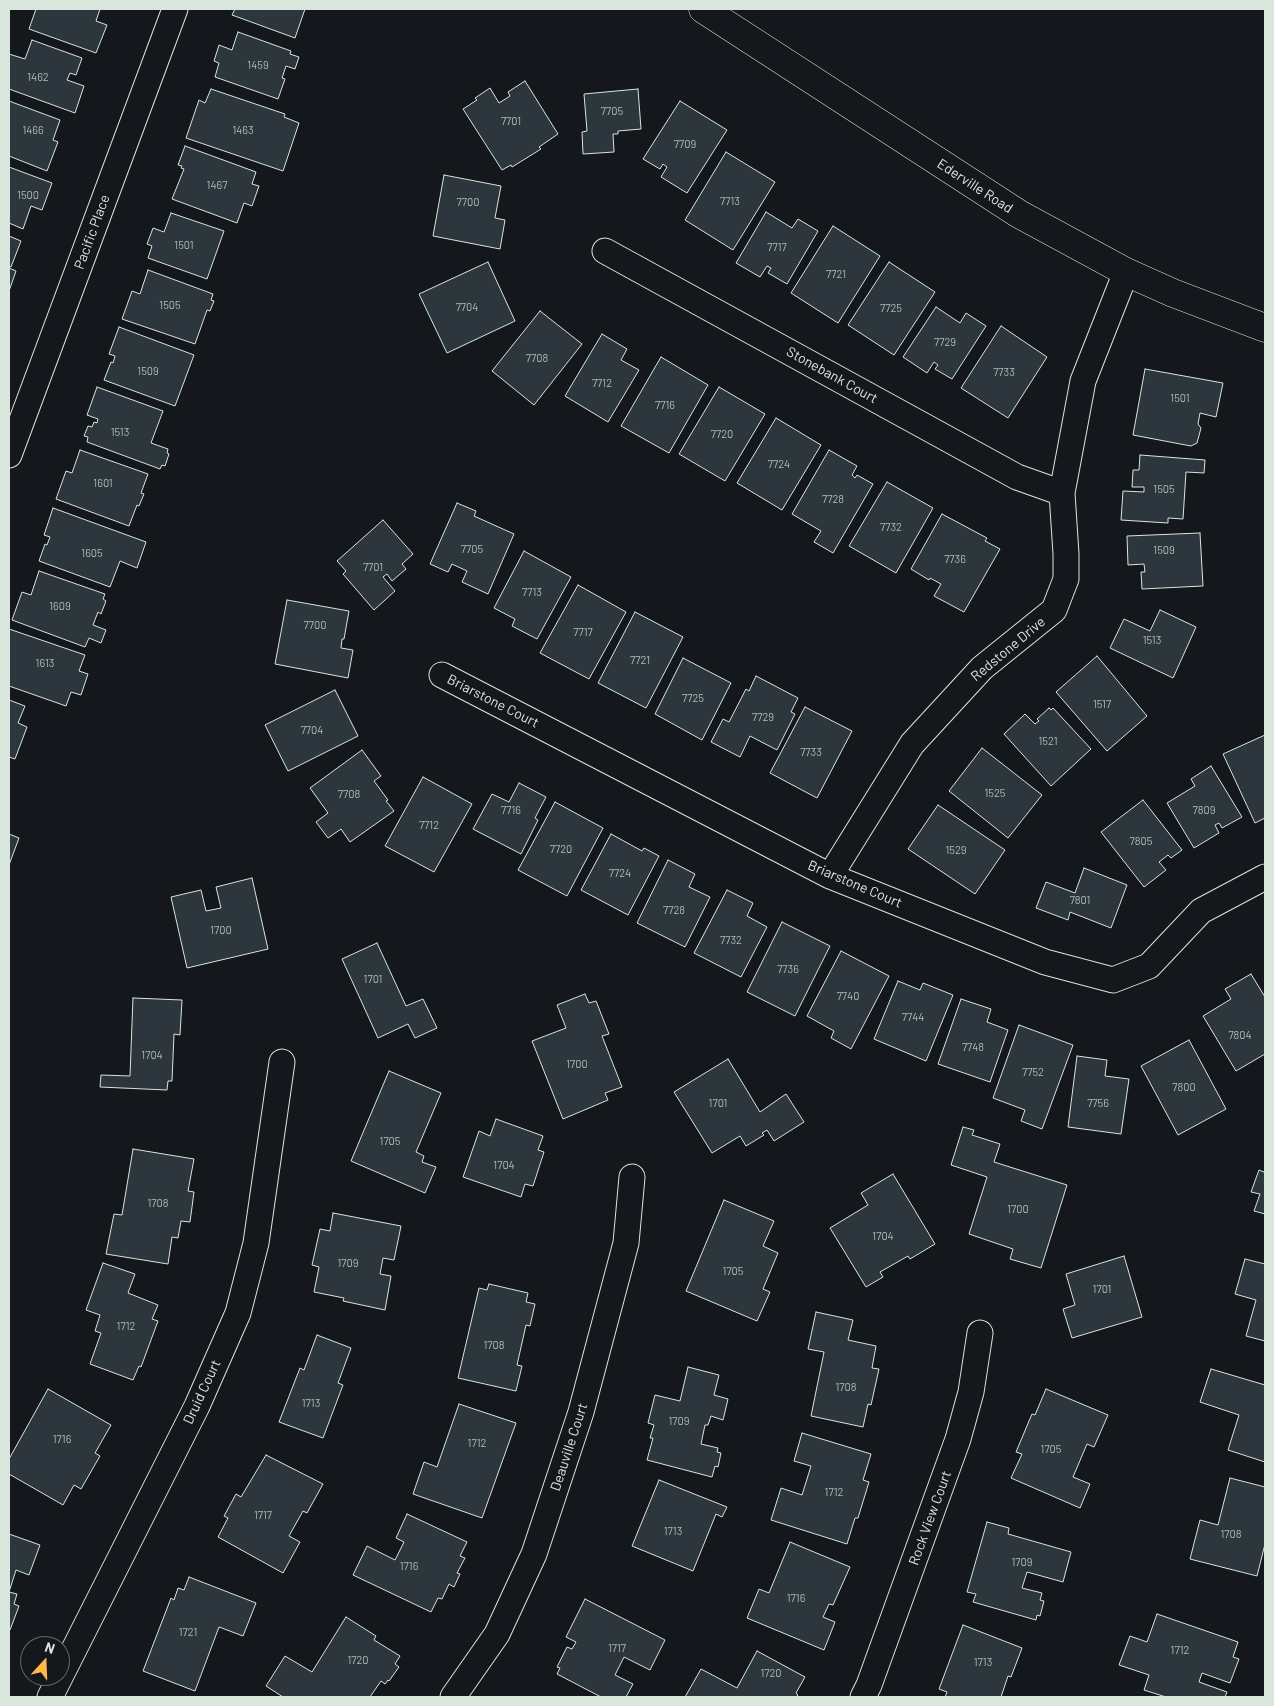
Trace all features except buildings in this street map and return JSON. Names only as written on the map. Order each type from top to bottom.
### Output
[{"type":"street","name":"Pacific Place","points":[[9,455],[174,9]]},
{"type":"street","name":"Ederville Road","points":[[703,9],[1019,214],[1126,272],[1173,293],[1265,328]]},
{"type":"street","name":"Stonebank Court","points":[[605,251],[1017,477],[1062,493]]},
{"type":"street","name":"Redstone Drive","points":[[830,876],[912,744],[982,668],[1054,610],[1066,579],[1062,493],[1084,381],[1126,272]]},
{"type":"street","name":"Briarstone Court","points":[[442,675],[830,876],[1045,962],[1112,980],[1149,966],[1201,911],[1265,877]]},
{"type":"street","name":"Druid Court","points":[[50,1697],[197,1406],[238,1313],[256,1243],[282,1062]]},
{"type":"street","name":"Deauville Court","points":[[453,1697],[497,1634],[534,1554],[586,1394],[626,1243],[632,1177]]},
{"type":"street","name":"Rock View Court","points":[[862,1697],[869,1685],[958,1439],[971,1392],[980,1334]]}]
